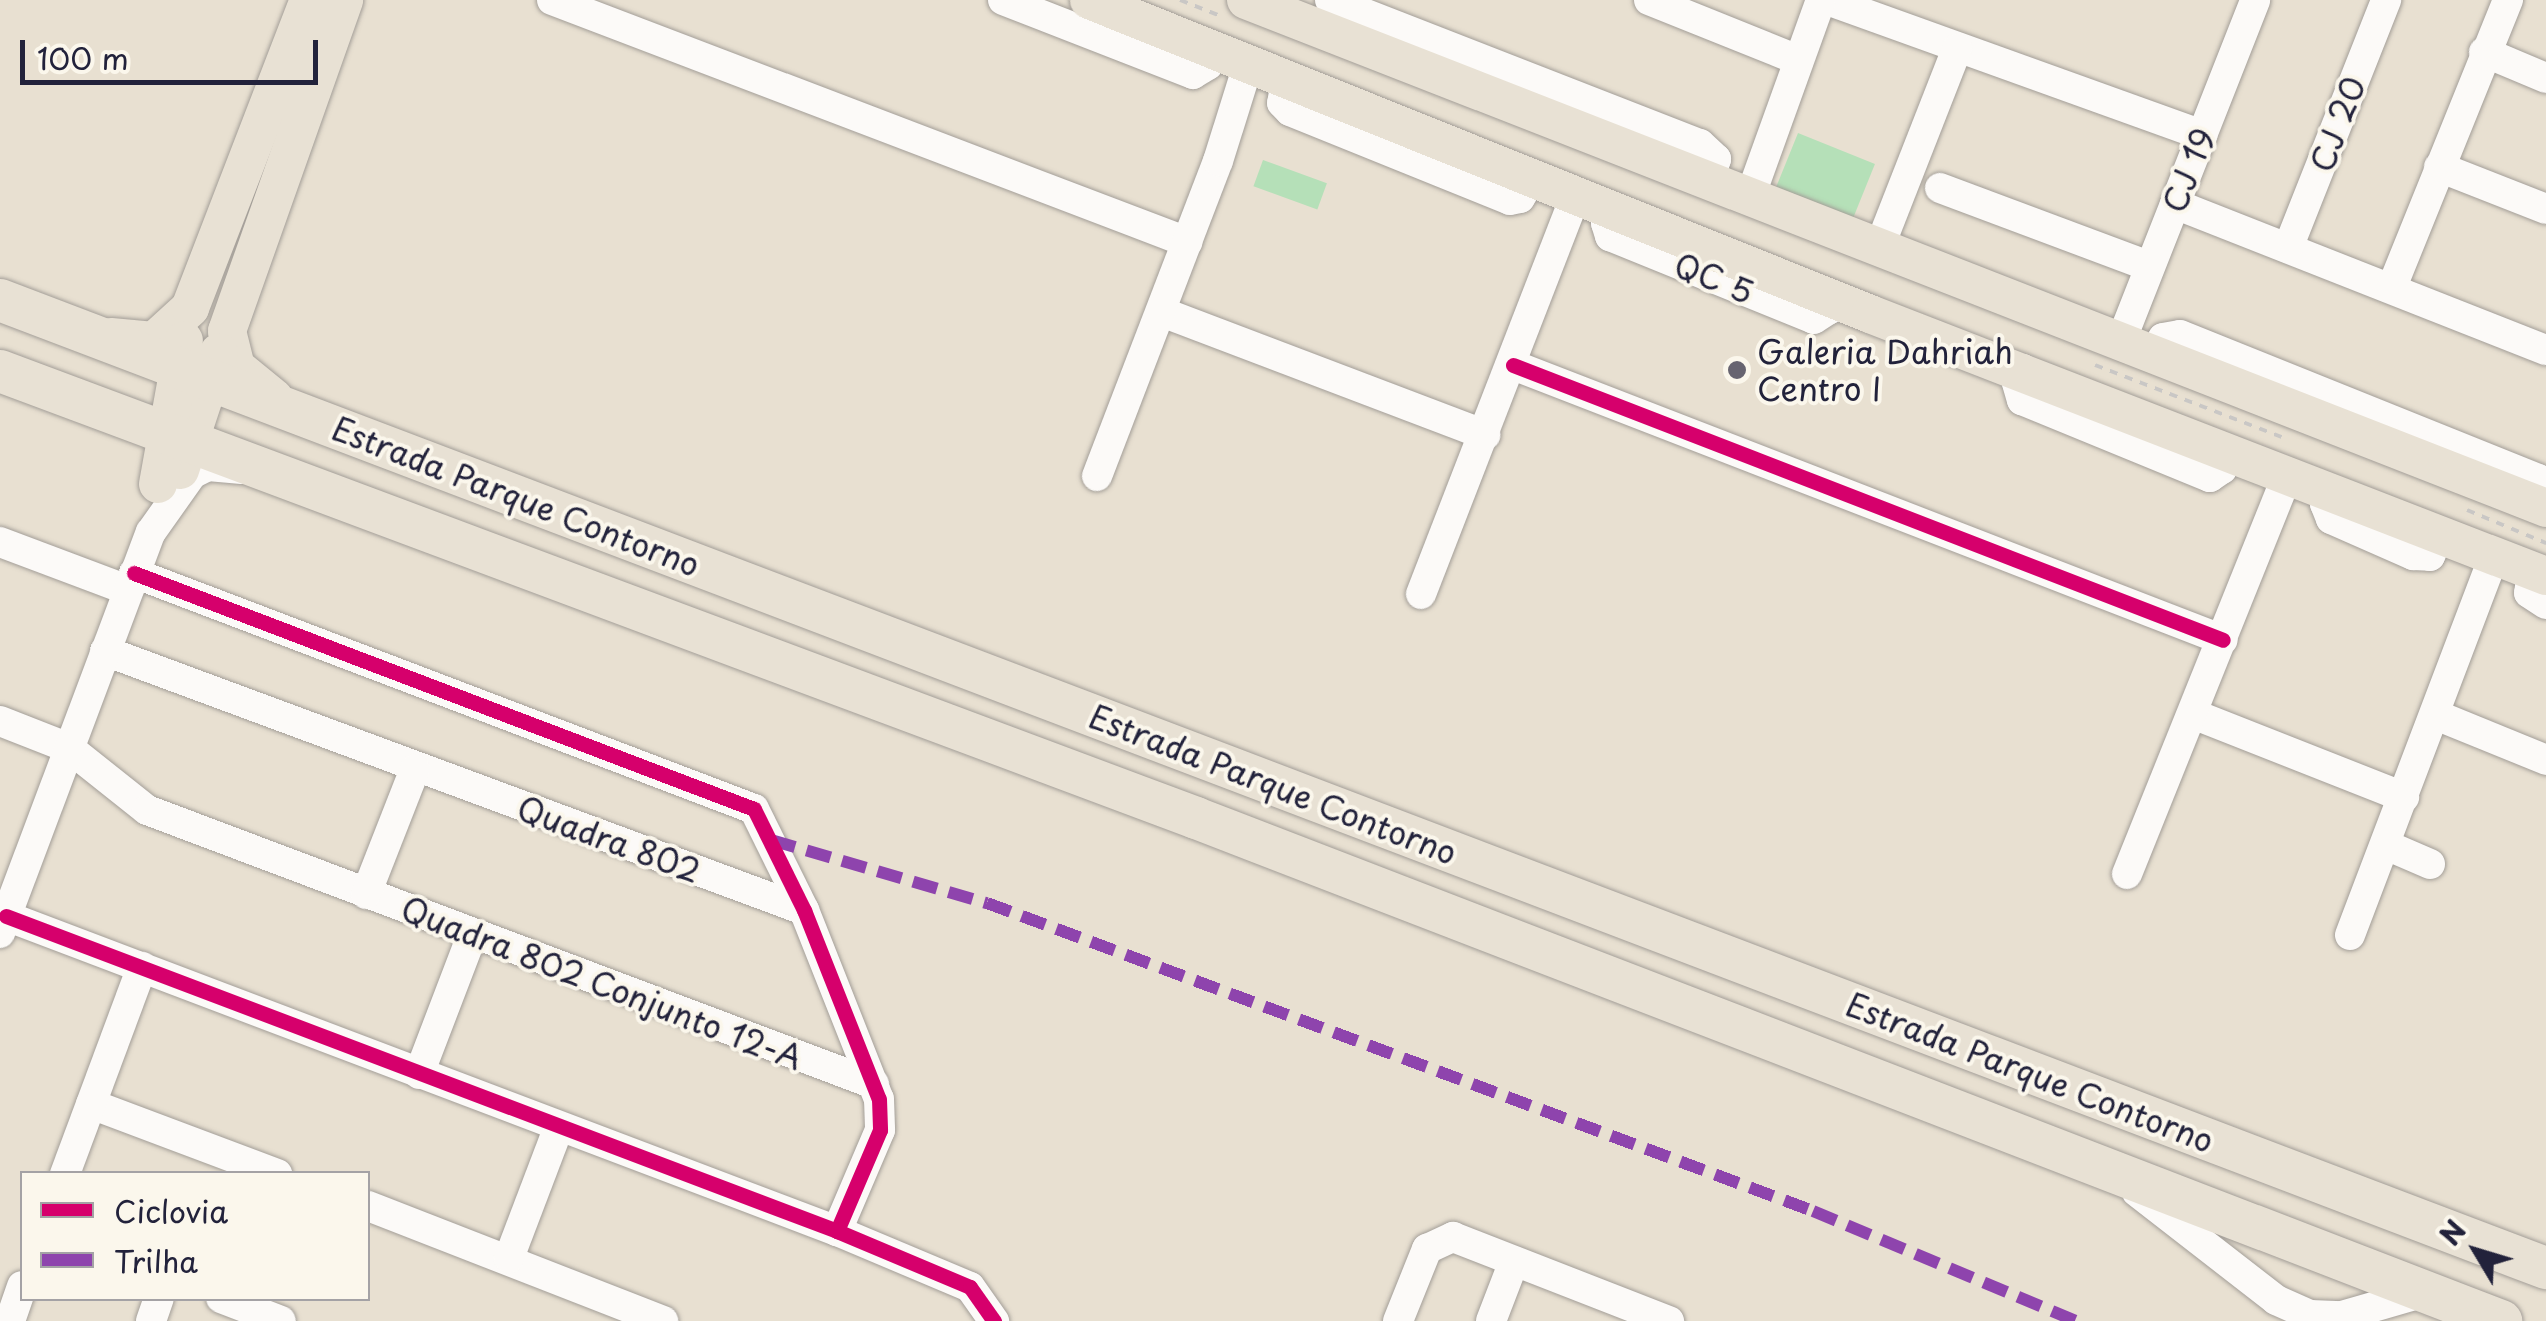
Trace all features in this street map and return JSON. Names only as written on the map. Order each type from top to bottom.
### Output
[{"type":"highway","name":"Estrada Parque Contorno","points":[[0,300],[2546,1268]]},
{"type":"highway","name":"Estrada Parque Contorno","points":[[0,372],[1196,818],[2501,1321]]},
{"type":"highway","points":[[1196,818],[1214,808],[1225,791],[1219,764]]},
{"type":"highway","points":[[1315,864],[1304,839],[1308,824],[1339,807]]},
{"type":"main road","points":[[165,490],[195,374],[190,308],[309,0]]},
{"type":"main road","points":[[195,374],[226,331],[344,0]]},
{"type":"main road","points":[[1089,0],[2494,555],[2541,583]]},
{"type":"main road","points":[[1246,0],[2545,508]]},
{"type":"main road","points":[[1384,117],[1397,109],[1409,85],[1404,63]]},
{"type":"main road","points":[[1450,145],[1442,116],[1461,94],[1478,92]]},
{"type":"main road","points":[[92,335],[154,341],[190,308]]},
{"type":"main road","points":[[226,331],[236,367],[292,412]]},
{"type":"main road","points":[[2329,491],[2358,473],[2363,458],[2354,434]]},
{"type":"main road","points":[[2424,529],[2402,496],[2409,479],[2434,467]]},
{"type":"street","points":[[552,0],[1187,242]]},
{"type":"street","points":[[1004,0],[1193,74],[1208,65],[1210,49]]},
{"type":"street","points":[[1330,0],[1700,144],[1716,159],[1709,181]]},
{"type":"street","points":[[1649,0],[1798,60]]},
{"type":"street","points":[[1750,197],[1798,60],[1824,0],[1891,11],[1957,49],[2202,136]]},
{"type":"street","name":"CJ 19","points":[[2139,348],[2148,266],[2256,0]]},
{"type":"street","name":"CJ 20","points":[[2288,248],[2386,0]]},
{"type":"street","points":[[2392,287],[2508,0]]},
{"type":"street","points":[[1879,248],[1957,49]]},
{"type":"street","points":[[2484,52],[2546,78]]},
{"type":"street","points":[[1097,476],[1162,312],[1248,65]]},
{"type":"street","points":[[1286,81],[1282,103],[1290,111],[1510,200],[1520,198],[1533,176]]},
{"type":"street","points":[[2439,167],[2546,209]]},
{"type":"street","points":[[1940,188],[2148,266]]},
{"type":"street","points":[[1421,594],[1576,195]]},
{"type":"street","points":[[2175,204],[2546,350]]},
{"type":"street","points":[[1162,312],[1485,436]]},
{"type":"street","points":[[2139,348],[2180,335],[2538,478],[2546,490],[2545,508]]},
{"type":"street","points":[[1513,365],[2223,640]]},
{"type":"street","points":[[71,400],[142,449],[165,490]]},
{"type":"street","points":[[270,471],[208,466],[165,490],[3,924],[142,968],[558,1130],[837,1231],[970,1287],[994,1321]]},
{"type":"street","points":[[2127,874],[2287,475]]},
{"type":"street","points":[[0,542],[131,582]]},
{"type":"street","points":[[2350,936],[2494,555]]},
{"type":"street","name":"Quadra 802 Conjunto 12-A","points":[[131,582],[749,805],[804,910],[874,1084]]},
{"type":"street","points":[[105,651],[414,768]]},
{"type":"street","points":[[2193,714],[2404,797]]},
{"type":"street","points":[[2436,715],[2546,760]]},
{"type":"street","points":[[0,721],[69,748],[147,810],[366,894]]},
{"type":"street","name":"Quadra 802 Conjunto 12-A","points":[[414,768],[366,894],[874,1084]]},
{"type":"street","name":"Quadra 802","points":[[414,768],[804,910]]},
{"type":"street","points":[[2386,846],[2430,864]]},
{"type":"street","points":[[419,1074],[472,935]]},
{"type":"street","points":[[65,1171],[142,968]]},
{"type":"street","points":[[837,1231],[880,1130],[874,1084]]},
{"type":"street","points":[[90,1104],[212,1162],[261,1171]]},
{"type":"street","points":[[509,1258],[558,1130]]},
{"type":"street","points":[[2111,1172],[2279,1310],[2339,1318],[2425,1292]]},
{"type":"street","points":[[370,1207],[509,1258],[585,1307],[664,1321]]},
{"type":"street","points":[[1398,1321],[1427,1248],[1438,1239],[1453,1237],[1514,1261],[1594,1308],[1669,1321]]},
{"type":"street","points":[[1491,1321],[1514,1261]]},
{"type":"street","points":[[229,1301],[281,1321]]},
{"type":"green space","points":[[1798,133],[1875,164],[1853,218],[1776,187]]},
{"type":"green space","points":[[1263,160],[1327,183],[1317,210],[1253,186]]},
{"type":"marked path","points":[[771,840],[987,903],[1813,1211],[2076,1321]]},
{"type":"cycle path","points":[[1513,365],[2223,640]]},
{"type":"cycle path","points":[[134,573],[754,809],[804,910],[879,1099],[880,1130],[837,1231]]},
{"type":"cycle path","points":[[6,916],[837,1231],[970,1287],[994,1321]]},
{"type":"place","name":"Galeria Dahriah Centro I","points":[[1737,370]]}]
